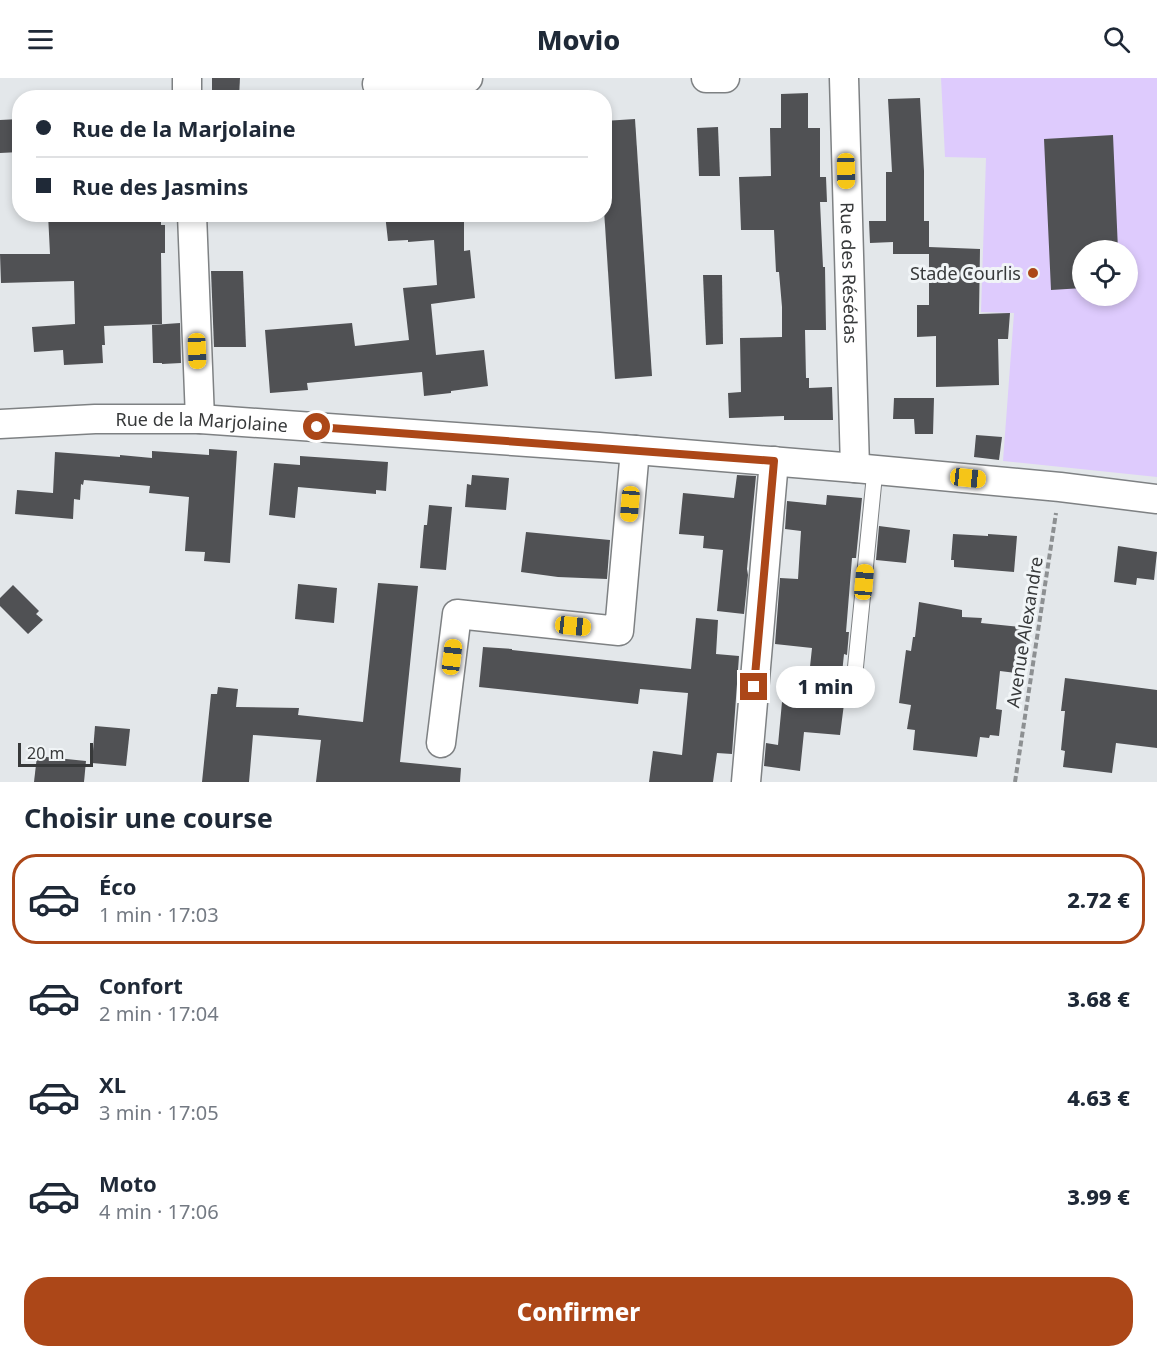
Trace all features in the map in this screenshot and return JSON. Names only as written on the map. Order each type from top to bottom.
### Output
[{"type":"street","points":[[377,84],[468,78]]},
{"type":"street","points":[[706,78],[725,78]]},
{"type":"street","name":"Rue des Résédas","points":[[844,78],[865,469]]},
{"type":"street","points":[[192,222],[200,419]]},
{"type":"street","name":"Rue de la Marjolaine","points":[[0,424],[95,419],[200,419],[774,461],[1060,487],[1157,499]]},
{"type":"street","points":[[441,743],[457,614],[619,631],[635,450]]},
{"type":"street","points":[[746,782],[774,461]]},
{"type":"lane","points":[[855,672],[865,469]]},
{"type":"path","name":"Avenue Alexandre","points":[[1015,782],[1060,487]]},
{"type":"shaded area","name":"Stade Courlis","points":[[941,78],[1157,78],[1157,477],[1003,461],[1014,313],[981,312],[986,158],[945,157]]},
{"type":"building","points":[[212,78],[240,78],[239,90],[212,90]]},
{"type":"building","points":[[808,93],[808,128],[820,128],[820,177],[826,177],[827,202],[820,202],[823,267],[825,267],[826,330],[805,330],[806,378],[809,378],[809,388],[832,387],[833,420],[784,420],[784,416],[729,418],[728,393],[741,392],[740,338],[782,337],[782,307],[779,272],[776,272],[774,230],[741,230],[739,177],[771,176],[770,128],[781,128],[781,94]]},
{"type":"building","points":[[920,98],[924,221],[929,221],[929,247],[980,249],[979,314],[1010,313],[1008,339],[998,339],[999,385],[936,387],[936,336],[917,337],[917,305],[929,305],[929,254],[893,254],[893,242],[870,243],[869,221],[886,221],[886,172],[892,172],[888,99]]},
{"type":"building","points":[[12,119],[12,152],[0,153],[0,120]]},
{"type":"building","points":[[635,119],[652,376],[615,379],[605,222],[612,222],[612,120]]},
{"type":"building","points":[[718,127],[720,176],[699,176],[697,128]]},
{"type":"building","points":[[1113,135],[1118,240],[1072,240],[1072,289],[1051,290],[1044,139]]},
{"type":"building","points":[[48,222],[161,222],[161,225],[165,225],[165,253],[161,253],[162,324],[104,326],[103,363],[64,365],[63,350],[34,352],[32,327],[75,324],[74,281],[1,283],[0,254],[50,254]]},
{"type":"building","points":[[386,222],[464,222],[464,251],[470,250],[475,298],[431,304],[436,355],[484,350],[488,386],[424,396],[422,372],[307,383],[308,390],[270,393],[265,330],[352,323],[355,346],[409,340],[403,288],[437,285],[434,240],[388,241]]},
{"type":"building","points":[[211,271],[243,271],[246,347],[214,347]]},
{"type":"building","points":[[703,275],[722,275],[723,344],[706,345]]},
{"type":"building","points":[[180,323],[181,363],[153,363],[152,325]]},
{"type":"building","points":[[894,398],[934,398],[933,434],[915,434],[914,419],[893,419]]},
{"type":"building","points":[[976,435],[1002,437],[999,460],[974,457]]},
{"type":"building","points":[[209,449],[237,451],[230,563],[204,561],[205,552],[185,551],[189,497],[149,493],[150,486],[84,480],[83,485],[81,484],[80,500],[74,499],[73,519],[15,514],[17,490],[53,493],[55,452],[152,458],[152,451],[209,455]]},
{"type":"building","points":[[300,456],[388,462],[386,491],[376,490],[376,494],[298,487],[295,518],[269,515],[274,463],[300,465]]},
{"type":"building","points":[[472,475],[509,478],[506,510],[465,507],[467,484],[471,485]]},
{"type":"building","points":[[737,475],[756,476],[744,614],[717,611],[723,550],[703,548],[704,536],[679,534],[683,493],[734,498]]},
{"type":"building","points":[[827,495],[862,498],[856,558],[852,558],[846,632],[849,632],[847,655],[844,654],[839,703],[844,704],[840,735],[804,732],[800,771],[764,766],[766,743],[778,745],[782,702],[806,704],[812,648],[775,644],[780,578],[798,579],[801,531],[785,529],[787,501],[826,505]]},
{"type":"building","points":[[429,505],[452,507],[446,570],[420,568],[424,525],[427,525]]},
{"type":"building","points":[[879,526],[910,530],[906,563],[876,560]]},
{"type":"building","points":[[526,532],[610,540],[607,579],[558,577],[521,572]]},
{"type":"building","points":[[953,534],[1017,536],[1014,572],[954,567],[954,560],[951,560]]},
{"type":"building","points":[[1118,546],[1157,552],[1154,580],[1137,578],[1136,585],[1114,582]]},
{"type":"building","points":[[378,583],[418,586],[400,762],[461,768],[460,782],[316,782],[321,740],[253,735],[249,782],[202,782],[211,694],[217,694],[218,687],[238,689],[236,707],[299,708],[298,715],[363,722]]},
{"type":"building","points":[[298,584],[337,588],[334,623],[295,619]]},
{"type":"building","points":[[13,585],[39,611],[36,614],[43,620],[28,634],[0,606],[0,598]]},
{"type":"building","points":[[919,602],[962,610],[962,617],[982,618],[981,623],[1021,627],[1020,636],[1027,636],[1023,674],[1000,671],[996,709],[1002,710],[999,736],[980,737],[977,757],[913,750],[915,730],[907,729],[911,705],[899,703],[906,650],[911,651],[913,637],[915,637]]},
{"type":"building","points":[[696,618],[718,620],[716,654],[739,656],[732,754],[717,753],[713,782],[649,782],[653,751],[682,755],[688,693],[640,689],[638,704],[479,687],[483,647],[691,669]]},
{"type":"building","points":[[1065,678],[1157,690],[1157,748],[1116,743],[1112,773],[1063,767],[1065,751],[1061,750],[1065,711],[1061,711]]},
{"type":"building","points":[[95,726],[130,729],[126,766],[92,763]]},
{"type":"building","points":[[37,756],[86,761],[84,782],[34,782]]},
{"type":"place","name":"Stade Courlis","points":[[1033,273]]},
{"type":"route","points":[[317,427],[774,461],[754,687]]}]
